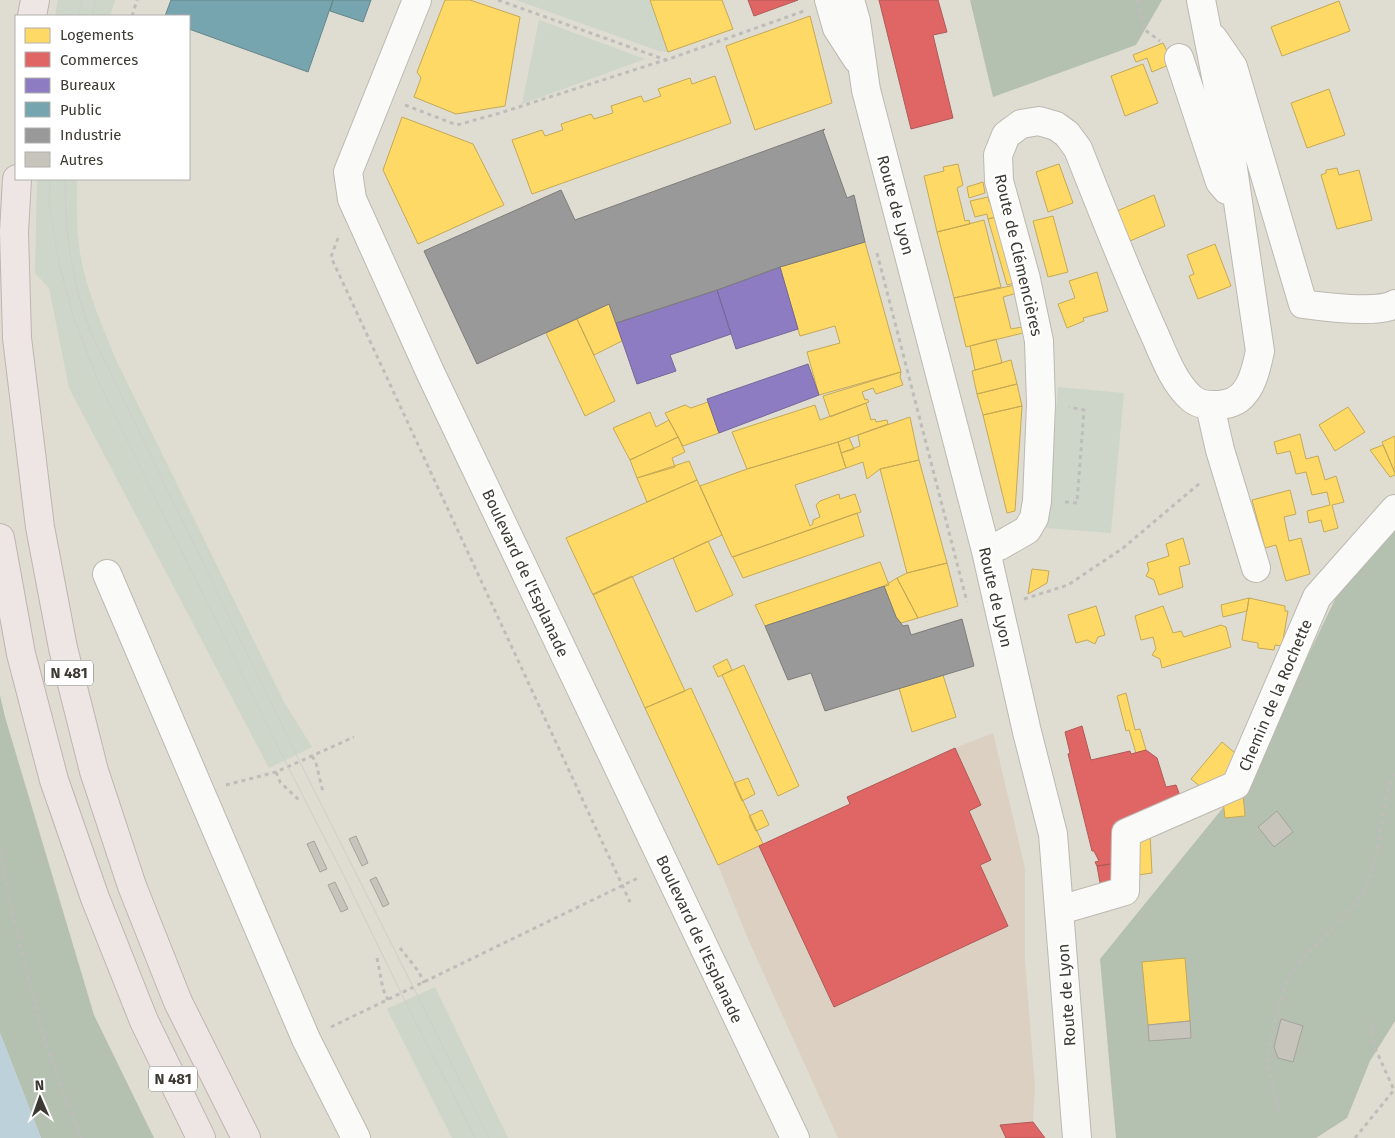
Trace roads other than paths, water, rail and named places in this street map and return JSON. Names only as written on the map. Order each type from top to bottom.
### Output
[{"type":"highway","points":[[32,15],[35,0]]},
{"type":"highway","name":"N 481","points":[[17,180],[14,232],[17,338],[40,527],[63,648],[94,771],[132,886],[178,1002],[246,1138]]},
{"type":"highway","name":"N 481","points":[[0,538],[21,654],[54,780],[95,898],[144,1021],[201,1138]]},
{"type":"street","name":"Boulevard de l'Esplanade","points":[[417,0],[348,172],[352,198],[431,374],[795,1138]]},
{"type":"street","points":[[850,0],[856,21],[861,66]]},
{"type":"street","points":[[819,5],[837,28],[861,66]]},
{"type":"street","points":[[1203,13],[1230,148],[1260,351],[1254,376],[1244,394],[1230,404],[1210,406],[1220,450],[1256,568]]},
{"type":"street","points":[[1203,13],[1233,67],[1303,304],[1319,307],[1364,309],[1389,307],[1395,304]]},
{"type":"street","points":[[1179,58],[1220,182],[1237,203]]},
{"type":"street","name":"Route de Lyon","points":[[861,66],[986,551],[1027,732],[1054,834],[1077,1138]]},
{"type":"street","name":"Route de Clémencières","points":[[986,551],[1027,530],[1034,518],[1037,501],[1041,404],[1038,341],[1026,279],[999,181],[998,155],[1006,135],[1021,124],[1039,121],[1056,126],[1067,134],[1078,149],[1129,279],[1169,366],[1191,398],[1210,406]]},
{"type":"street","name":"Chemin de la Rochette","points":[[1060,910],[1125,892],[1126,833],[1236,785],[1316,597],[1395,509]]},
{"type":"street","points":[[107,574],[306,1040],[356,1138]]},
{"type":"water","points":[[0,1033],[41,1138],[0,1138]]},
{"type":"tram line","points":[[78,15],[82,0]]},
{"type":"tram line","points":[[92,15],[96,0]]},
{"type":"tram line","points":[[50,180],[49,205],[59,263],[73,316],[99,383],[284,759],[475,1138]]},
{"type":"tram line","points":[[65,180],[67,230],[72,263],[79,296],[93,337],[296,754],[489,1138]]}]
